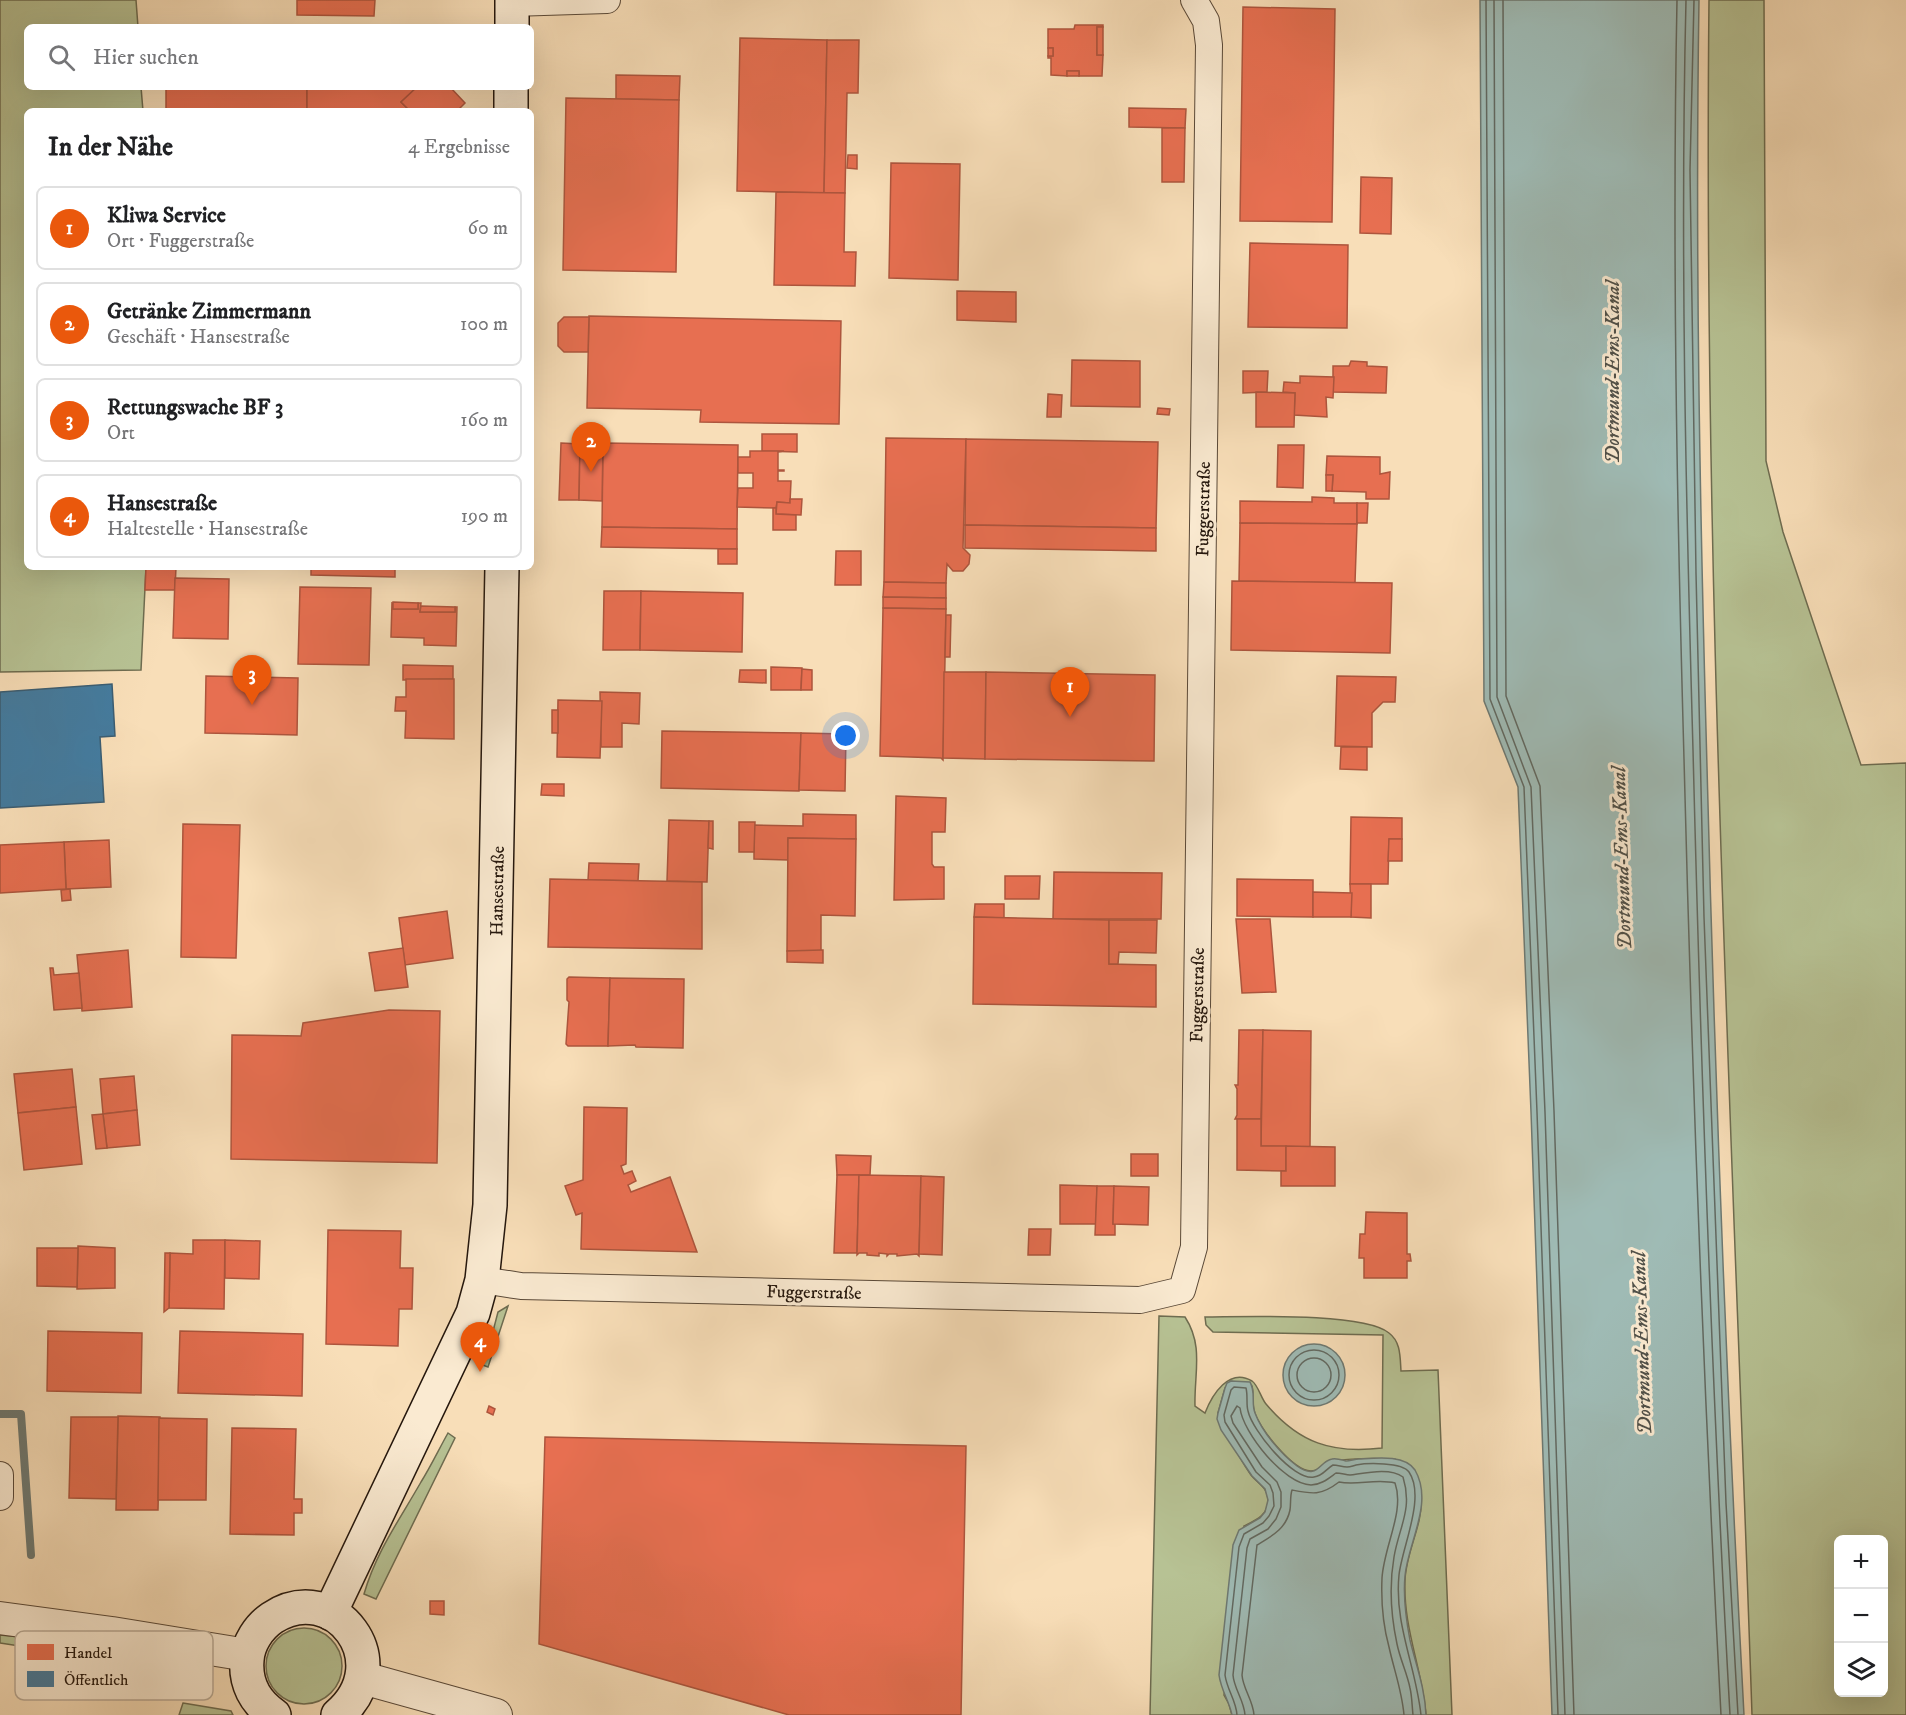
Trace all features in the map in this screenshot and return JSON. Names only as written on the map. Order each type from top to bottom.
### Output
[{"type":"main road","points":[[511,90],[511,108]]},
{"type":"main road","name":"Hansestraße","points":[[330,1613],[472,1313],[482,1280],[490,1205],[502,570]]},
{"type":"main road","points":[[274,1715],[265,1709],[255,1697],[249,1682],[248,1655],[254,1636],[266,1623],[281,1612],[297,1608],[314,1608],[330,1613],[343,1621],[360,1646],[363,1678],[350,1704],[338,1715]]},
{"type":"street","points":[[512,10],[607,0]]},
{"type":"street","name":"Fuggerstraße","points":[[482,1280],[521,1286],[1129,1299],[1140,1299],[1182,1290],[1194,1247],[1209,45],[1206,21],[1194,0]]},
{"type":"street","points":[[0,1475],[0,1497]]},
{"type":"street","points":[[0,1618],[96,1631]]},
{"type":"street","points":[[213,1649],[248,1655]]},
{"type":"street","points":[[363,1678],[496,1715]]},
{"type":"green space","points":[[0,0],[136,0],[138,24],[24,24],[24,90],[141,90],[143,108],[24,108],[24,570],[146,570],[141,670],[0,672]]},
{"type":"green space","points":[[1709,0],[1764,0],[1766,461],[1783,532],[1861,765],[1906,763],[1906,1715],[1752,1715],[1721,858],[1708,214]]},
{"type":"green space","points":[[508,1306],[488,1367],[480,1364],[491,1339],[498,1312]]},
{"type":"green space","points":[[1159,1316],[1185,1317],[1191,1328],[1197,1360],[1195,1406],[1205,1413],[1212,1398],[1223,1385],[1229,1380],[1244,1378],[1254,1383],[1266,1404],[1291,1428],[1304,1437],[1332,1447],[1382,1448],[1383,1335],[1213,1332],[1206,1325],[1205,1317],[1301,1317],[1375,1326],[1389,1333],[1396,1341],[1401,1371],[1438,1370],[1452,1715],[1426,1715],[1407,1615],[1406,1570],[1421,1509],[1419,1485],[1416,1480],[1395,1459],[1343,1460],[1326,1462],[1316,1470],[1304,1469],[1286,1456],[1262,1426],[1254,1410],[1252,1386],[1231,1381],[1225,1388],[1218,1413],[1241,1460],[1268,1496],[1264,1513],[1244,1526],[1224,1695],[1232,1715],[1150,1715]]},
{"type":"green space","points":[[448,1433],[455,1438],[376,1599],[364,1594],[382,1550]]},
{"type":"green space","points":[[304,1628],[319,1631],[331,1639],[339,1651],[342,1666],[339,1681],[331,1693],[319,1701],[304,1704],[289,1701],[277,1693],[269,1681],[266,1666],[269,1651],[277,1639],[289,1631]]},
{"type":"green space","points":[[0,1635],[15,1637],[15,1645],[0,1643]]},
{"type":"green space","points":[[183,1703],[231,1711],[233,1715],[179,1715]]},
{"type":"water","name":"Dortmund-Ems-Kanal","points":[[1480,0],[1699,0],[1698,288],[1704,671],[1722,1241],[1744,1715],[1552,1715],[1518,787],[1484,701]]},
{"type":"water","points":[[1314,1344],[1331,1349],[1336,1353],[1340,1358],[1345,1375],[1340,1392],[1336,1397],[1331,1401],[1314,1406],[1297,1401],[1292,1397],[1288,1392],[1283,1375],[1288,1358],[1292,1353],[1297,1349]]},
{"type":"water","points":[[1231,1381],[1250,1382],[1254,1409],[1262,1428],[1285,1455],[1304,1470],[1314,1471],[1332,1459],[1346,1461],[1381,1458],[1404,1461],[1415,1470],[1422,1496],[1421,1509],[1404,1584],[1410,1640],[1422,1686],[1426,1715],[1232,1715],[1219,1675],[1233,1545],[1239,1530],[1260,1518],[1265,1512],[1268,1500],[1265,1489],[1252,1476],[1221,1430],[1217,1419],[1225,1388]]},
{"type":"building: Handel","points":[[297,0],[375,0],[374,16],[297,15]]},
{"type":"building: Handel","points":[[1243,7],[1335,9],[1332,222],[1240,221]]},
{"type":"building: Handel","points":[[1075,25],[1103,25],[1103,27],[1097,27],[1097,55],[1103,55],[1102,76],[1079,76],[1079,71],[1067,71],[1067,76],[1051,75],[1051,58],[1048,56],[1053,56],[1053,48],[1048,48],[1048,29],[1074,29]]},
{"type":"building: Handel","points":[[1097,27],[1103,27],[1103,55],[1097,55]]},
{"type":"building: Handel","points":[[740,38],[827,40],[824,193],[737,191]]},
{"type":"building: Handel","points":[[827,40],[859,40],[858,93],[847,93],[845,193],[824,193]]},
{"type":"building: Handel","points":[[1048,48],[1053,48],[1053,56],[1048,56]]},
{"type":"building: Handel","points":[[1067,71],[1079,71],[1079,76],[1067,76]]},
{"type":"building: Handel","points":[[616,75],[680,76],[679,100],[616,99]]},
{"type":"building: Handel","points":[[166,90],[307,90],[307,108],[166,108]]},
{"type":"building: Handel","points":[[307,90],[414,90],[401,102],[407,108],[307,108]]},
{"type":"building: Handel","points":[[414,90],[453,90],[465,103],[460,108],[407,108],[401,102]]},
{"type":"building: Handel","points":[[566,98],[679,100],[676,272],[563,270]]},
{"type":"building: Handel","points":[[1129,108],[1186,109],[1185,128],[1129,127]]},
{"type":"building: Handel","points":[[1162,128],[1185,128],[1184,182],[1162,182]]},
{"type":"building: Handel","points":[[848,155],[857,155],[857,169],[847,168]]},
{"type":"building: Handel","points":[[891,163],[960,164],[958,280],[889,278]]},
{"type":"building: Handel","points":[[1361,177],[1392,178],[1391,234],[1360,233]]},
{"type":"building: Handel","points":[[776,192],[845,193],[844,252],[856,252],[855,286],[774,285]]},
{"type":"building: Handel","points":[[1250,243],[1348,245],[1347,328],[1248,327]]},
{"type":"building: Handel","points":[[957,291],[1016,292],[1016,322],[957,320]]},
{"type":"building: Handel","points":[[589,316],[841,321],[839,424],[700,422],[701,410],[587,408]]},
{"type":"building: Handel","points":[[564,317],[589,317],[588,352],[564,352],[558,346],[558,323]]},
{"type":"building: Handel","points":[[1072,360],[1140,361],[1140,407],[1071,406]]},
{"type":"building: Handel","points":[[1351,361],[1367,362],[1367,366],[1387,367],[1386,393],[1333,392],[1333,366],[1349,366]]},
{"type":"building: Handel","points":[[1243,371],[1268,371],[1267,392],[1243,393]]},
{"type":"building: Handel","points":[[1300,376],[1334,377],[1333,398],[1326,397],[1327,417],[1294,415],[1295,393],[1283,392],[1284,382],[1300,383]]},
{"type":"building: Handel","points":[[1256,392],[1295,393],[1294,427],[1256,427]]},
{"type":"building: Handel","points":[[1048,394],[1062,395],[1061,417],[1047,417]]},
{"type":"building: Handel","points":[[1158,408],[1170,409],[1169,415],[1157,414]]},
{"type":"building: Handel","points":[[762,434],[797,434],[797,452],[762,451]]},
{"type":"building: Handel","points":[[886,438],[966,439],[963,548],[970,555],[969,564],[963,571],[953,571],[947,564],[946,583],[884,582]]},
{"type":"building: Handel","points":[[966,439],[1158,442],[1156,528],[965,525]]},
{"type":"building: Handel","points":[[561,443],[580,444],[579,500],[559,500]]},
{"type":"building: Handel","points":[[603,443],[738,445],[737,529],[602,527]]},
{"type":"building: Handel","points":[[580,444],[603,444],[602,501],[579,500]]},
{"type":"building: Handel","points":[[1278,445],[1304,445],[1303,488],[1277,487]]},
{"type":"building: Handel","points":[[750,451],[784,451],[778,452],[778,470],[784,471],[778,471],[778,481],[791,481],[790,503],[777,502],[776,508],[737,507],[738,488],[753,488],[753,473],[738,473],[738,457],[750,457]]},
{"type":"building: Handel","points":[[1327,456],[1380,457],[1380,474],[1390,472],[1389,499],[1366,499],[1366,492],[1332,491],[1333,475],[1326,475]]},
{"type":"building: Handel","points":[[1326,475],[1333,475],[1332,491],[1326,491]]},
{"type":"building: Handel","points":[[1312,497],[1334,498],[1334,503],[1357,503],[1357,524],[1240,523],[1240,501],[1312,502]]},
{"type":"building: Handel","points":[[790,499],[802,499],[801,515],[776,514],[777,502],[790,503]]},
{"type":"building: Handel","points":[[1357,503],[1368,503],[1367,523],[1357,523]]},
{"type":"building: Handel","points":[[773,508],[776,508],[776,514],[796,515],[796,530],[773,530]]},
{"type":"building: Handel","points":[[1240,523],[1357,524],[1355,583],[1239,581]]},
{"type":"building: Handel","points":[[965,525],[1156,528],[1156,551],[965,548]]},
{"type":"building: Handel","points":[[602,527],[737,529],[737,549],[601,547]]},
{"type":"building: Handel","points":[[718,549],[737,549],[737,564],[718,564]]},
{"type":"building: Handel","points":[[836,551],[861,551],[861,585],[835,585]]},
{"type":"building: Handel","points":[[146,570],[176,570],[175,590],[145,590]]},
{"type":"building: Handel","points":[[311,570],[395,570],[395,577],[311,575]]},
{"type":"building: Handel","points":[[175,578],[229,579],[228,639],[173,638]]},
{"type":"building: Handel","points":[[1232,581],[1392,583],[1390,653],[1231,650]]},
{"type":"building: Handel","points":[[884,582],[946,583],[946,598],[883,597]]},
{"type":"building: Handel","points":[[300,587],[371,588],[369,665],[298,664]]},
{"type":"building: Handel","points":[[604,591],[641,591],[640,650],[603,650]]},
{"type":"building: Handel","points":[[641,591],[743,593],[742,652],[640,650]]},
{"type":"building: Handel","points":[[883,597],[946,598],[946,609],[883,608]]},
{"type":"building: Handel","points":[[392,602],[393,609],[418,609],[418,603],[421,603],[420,612],[455,612],[455,607],[457,607],[456,646],[424,645],[424,638],[391,637]]},
{"type":"building: Handel","points":[[393,602],[418,603],[418,609],[393,609]]},
{"type":"building: Handel","points":[[421,606],[455,607],[455,612],[420,612]]},
{"type":"building: Handel","points":[[883,608],[946,609],[943,760],[941,758],[880,756]]},
{"type":"building: Handel","points":[[946,615],[951,615],[950,657],[945,657]]},
{"type":"building: Handel","points":[[403,665],[453,666],[453,679],[403,680]]},
{"type":"building: Handel","points":[[771,667],[802,668],[801,690],[771,690]]},
{"type":"building: Handel","points":[[802,669],[812,670],[812,690],[801,690]]},
{"type":"building: Handel","points":[[740,670],[766,670],[766,683],[739,682]]},
{"type":"building: Handel","points":[[944,672],[986,672],[985,759],[943,758]]},
{"type":"building: Handel","points":[[986,672],[1155,675],[1154,761],[985,759]]},
{"type":"building: Handel","points":[[206,676],[298,678],[297,735],[205,733]]},
{"type":"building: Handel","points":[[1337,676],[1396,677],[1395,702],[1383,702],[1372,713],[1372,747],[1335,746]]},
{"type":"building: Handel","points":[[406,679],[454,679],[454,739],[405,738],[406,711],[395,711],[396,697],[406,697]]},
{"type":"building: Handel","points":[[600,692],[640,693],[639,724],[622,723],[622,747],[601,747]]},
{"type":"building: Handel","points":[[558,700],[602,701],[600,758],[557,757]]},
{"type":"building: Handel","points":[[552,710],[558,710],[558,733],[552,733]]},
{"type":"building: Handel","points":[[662,731],[801,733],[799,791],[661,788]]},
{"type":"building: Handel","points":[[801,733],[846,734],[845,791],[799,790]]},
{"type":"building: Handel","points":[[1341,747],[1367,747],[1367,770],[1340,769]]},
{"type":"building: Handel","points":[[542,784],[564,784],[564,796],[541,795]]},
{"type":"building: Handel","points":[[896,796],[946,798],[945,832],[932,832],[932,864],[934,867],[944,867],[944,899],[894,900]]},
{"type":"building: Handel","points":[[803,814],[856,815],[856,839],[788,838],[788,860],[754,859],[754,825],[803,826]]},
{"type":"building: Handel","points":[[1351,817],[1402,818],[1402,839],[1389,839],[1388,884],[1350,884]]},
{"type":"building: Handel","points":[[669,820],[709,821],[707,882],[667,881]]},
{"type":"building: Handel","points":[[709,821],[713,821],[713,849],[708,848]]},
{"type":"building: Handel","points":[[739,822],[755,822],[754,852],[739,852]]},
{"type":"building: Handel","points":[[183,824],[240,825],[236,958],[181,957]]},
{"type":"building: Handel","points":[[788,838],[856,839],[855,916],[821,915],[821,952],[787,951]]},
{"type":"building: Handel","points":[[1389,839],[1402,839],[1402,861],[1388,861]]},
{"type":"building: Handel","points":[[109,840],[111,887],[66,889],[64,842]]},
{"type":"building: Handel","points":[[64,842],[66,889],[0,893],[0,845]]},
{"type":"building: Handel","points":[[589,863],[639,864],[638,881],[588,880]]},
{"type":"building: Handel","points":[[1054,872],[1162,873],[1161,919],[1053,919]]},
{"type":"building: Handel","points":[[1005,876],[1040,876],[1039,899],[1005,899]]},
{"type":"building: Handel","points":[[550,879],[702,882],[702,949],[548,947]]},
{"type":"building: Handel","points":[[1237,879],[1313,880],[1313,917],[1237,916]]},
{"type":"building: Handel","points":[[1350,884],[1371,884],[1371,918],[1351,917]]},
{"type":"building: Handel","points":[[70,889],[71,900],[62,901],[61,890]]},
{"type":"building: Handel","points":[[1313,892],[1352,893],[1351,917],[1313,917]]},
{"type":"building: Handel","points":[[975,904],[1004,904],[1004,918],[974,917]]},
{"type":"building: Handel","points":[[447,911],[453,958],[405,965],[399,918]]},
{"type":"building: Handel","points":[[974,917],[1109,920],[1109,964],[1156,965],[1156,1007],[973,1004]]},
{"type":"building: Handel","points":[[1236,919],[1270,919],[1276,992],[1242,993]]},
{"type":"building: Handel","points":[[1109,920],[1157,920],[1156,953],[1119,952],[1118,964],[1109,964]]},
{"type":"building: Handel","points":[[403,948],[408,987],[375,991],[369,953]]},
{"type":"building: Handel","points":[[128,950],[132,1007],[82,1011],[77,955]]},
{"type":"building: Handel","points":[[823,950],[823,963],[787,962],[787,951]]},
{"type":"building: Handel","points":[[50,968],[53,968],[54,975],[79,973],[82,1008],[54,1010]]},
{"type":"building: Handel","points":[[569,977],[610,978],[608,1046],[568,1046],[566,1044],[569,1002],[567,1000],[567,979]]},
{"type":"building: Handel","points":[[610,978],[684,979],[683,1048],[608,1046]]},
{"type":"building: Handel","points":[[389,1010],[440,1011],[437,1163],[231,1159],[232,1035],[301,1036],[303,1023]]},
{"type":"building: Handel","points":[[1239,1030],[1263,1030],[1261,1119],[1235,1119],[1237,1115],[1235,1085],[1238,1085]]},
{"type":"building: Handel","points":[[1263,1030],[1311,1031],[1310,1147],[1261,1146]]},
{"type":"building: Handel","points":[[72,1069],[76,1107],[18,1113],[14,1074]]},
{"type":"building: Handel","points":[[134,1076],[137,1110],[103,1114],[100,1079]]},
{"type":"building: Handel","points":[[76,1107],[82,1164],[24,1170],[18,1113]]},
{"type":"building: Handel","points":[[584,1107],[627,1108],[626,1164],[621,1166],[624,1174],[632,1171],[636,1181],[628,1185],[631,1192],[670,1177],[697,1252],[581,1249],[582,1213],[576,1215],[565,1186],[583,1180]]},
{"type":"building: Handel","points":[[137,1110],[140,1145],[107,1148],[103,1114]]},
{"type":"building: Handel","points":[[103,1114],[107,1148],[96,1149],[92,1115]]},
{"type":"building: Handel","points":[[1237,1119],[1261,1119],[1261,1146],[1286,1146],[1286,1171],[1237,1170]]},
{"type":"building: Handel","points":[[1286,1146],[1335,1147],[1335,1186],[1281,1186],[1281,1171],[1286,1171]]},
{"type":"building: Handel","points":[[1131,1154],[1158,1154],[1158,1176],[1131,1176]]},
{"type":"building: Handel","points":[[836,1155],[871,1156],[870,1175],[837,1175]]},
{"type":"building: Handel","points":[[837,1175],[859,1175],[857,1253],[834,1253]]},
{"type":"building: Handel","points":[[859,1175],[921,1176],[919,1256],[917,1254],[897,1256],[897,1254],[889,1254],[887,1256],[887,1254],[879,1253],[879,1256],[867,1255],[867,1253],[857,1255]]},
{"type":"building: Handel","points":[[921,1176],[944,1177],[942,1255],[919,1254]]},
{"type":"building: Handel","points":[[1060,1185],[1097,1186],[1096,1224],[1060,1224]]},
{"type":"building: Handel","points":[[1097,1186],[1114,1186],[1115,1235],[1095,1235]]},
{"type":"building: Handel","points":[[1114,1186],[1149,1187],[1148,1225],[1113,1224]]},
{"type":"building: Handel","points":[[1366,1212],[1407,1213],[1407,1254],[1410,1254],[1411,1261],[1407,1261],[1407,1278],[1364,1278],[1364,1258],[1359,1258],[1360,1234],[1365,1234]]},
{"type":"building: Handel","points":[[1029,1229],[1051,1229],[1050,1255],[1028,1255]]},
{"type":"building: Handel","points":[[328,1230],[401,1231],[400,1268],[413,1268],[412,1309],[399,1309],[398,1346],[326,1344]]},
{"type":"building: Handel","points":[[193,1240],[225,1240],[224,1309],[169,1308],[170,1253],[193,1254]]},
{"type":"building: Handel","points":[[225,1240],[260,1241],[259,1279],[225,1278]]},
{"type":"building: Handel","points":[[78,1246],[115,1248],[115,1288],[77,1289]]},
{"type":"building: Handel","points":[[37,1248],[78,1248],[77,1287],[37,1286]]},
{"type":"building: Handel","points":[[165,1253],[170,1253],[169,1308],[164,1312]]},
{"type":"building: Handel","points":[[48,1331],[142,1333],[141,1393],[47,1391]]},
{"type":"building: Handel","points":[[180,1331],[303,1334],[302,1396],[178,1393]]},
{"type":"building: Handel","points":[[489,1406],[495,1409],[493,1415],[487,1412]]},
{"type":"building: Handel","points":[[118,1416],[160,1417],[158,1510],[116,1510]]},
{"type":"building: Handel","points":[[71,1417],[118,1417],[116,1499],[69,1498]]},
{"type":"building: Handel","points":[[159,1418],[207,1419],[206,1500],[158,1500]]},
{"type":"building: Handel","points":[[232,1428],[296,1429],[294,1499],[302,1499],[302,1513],[294,1513],[294,1535],[230,1534]]},
{"type":"building: Handel","points":[[545,1437],[966,1446],[961,1715],[789,1715],[539,1644]]},
{"type":"building: Handel","points":[[430,1601],[444,1601],[444,1615],[430,1614]]},
{"type":"building: Öffentlich","points":[[112,684],[115,736],[100,737],[104,802],[0,808],[0,692]]},
{"type":"waterway","points":[[0,1414],[21,1414],[31,1555]]},
{"type":"place","name":"Getränke Zimmermann","points":[[591,472]]},
{"type":"place","name":"Rettungswache BF 3","points":[[252,705]]},
{"type":"place","name":"Kliwa Service","points":[[1070,717]]},
{"type":"place","name":"Hansestraße","points":[[480,1372]]}]
